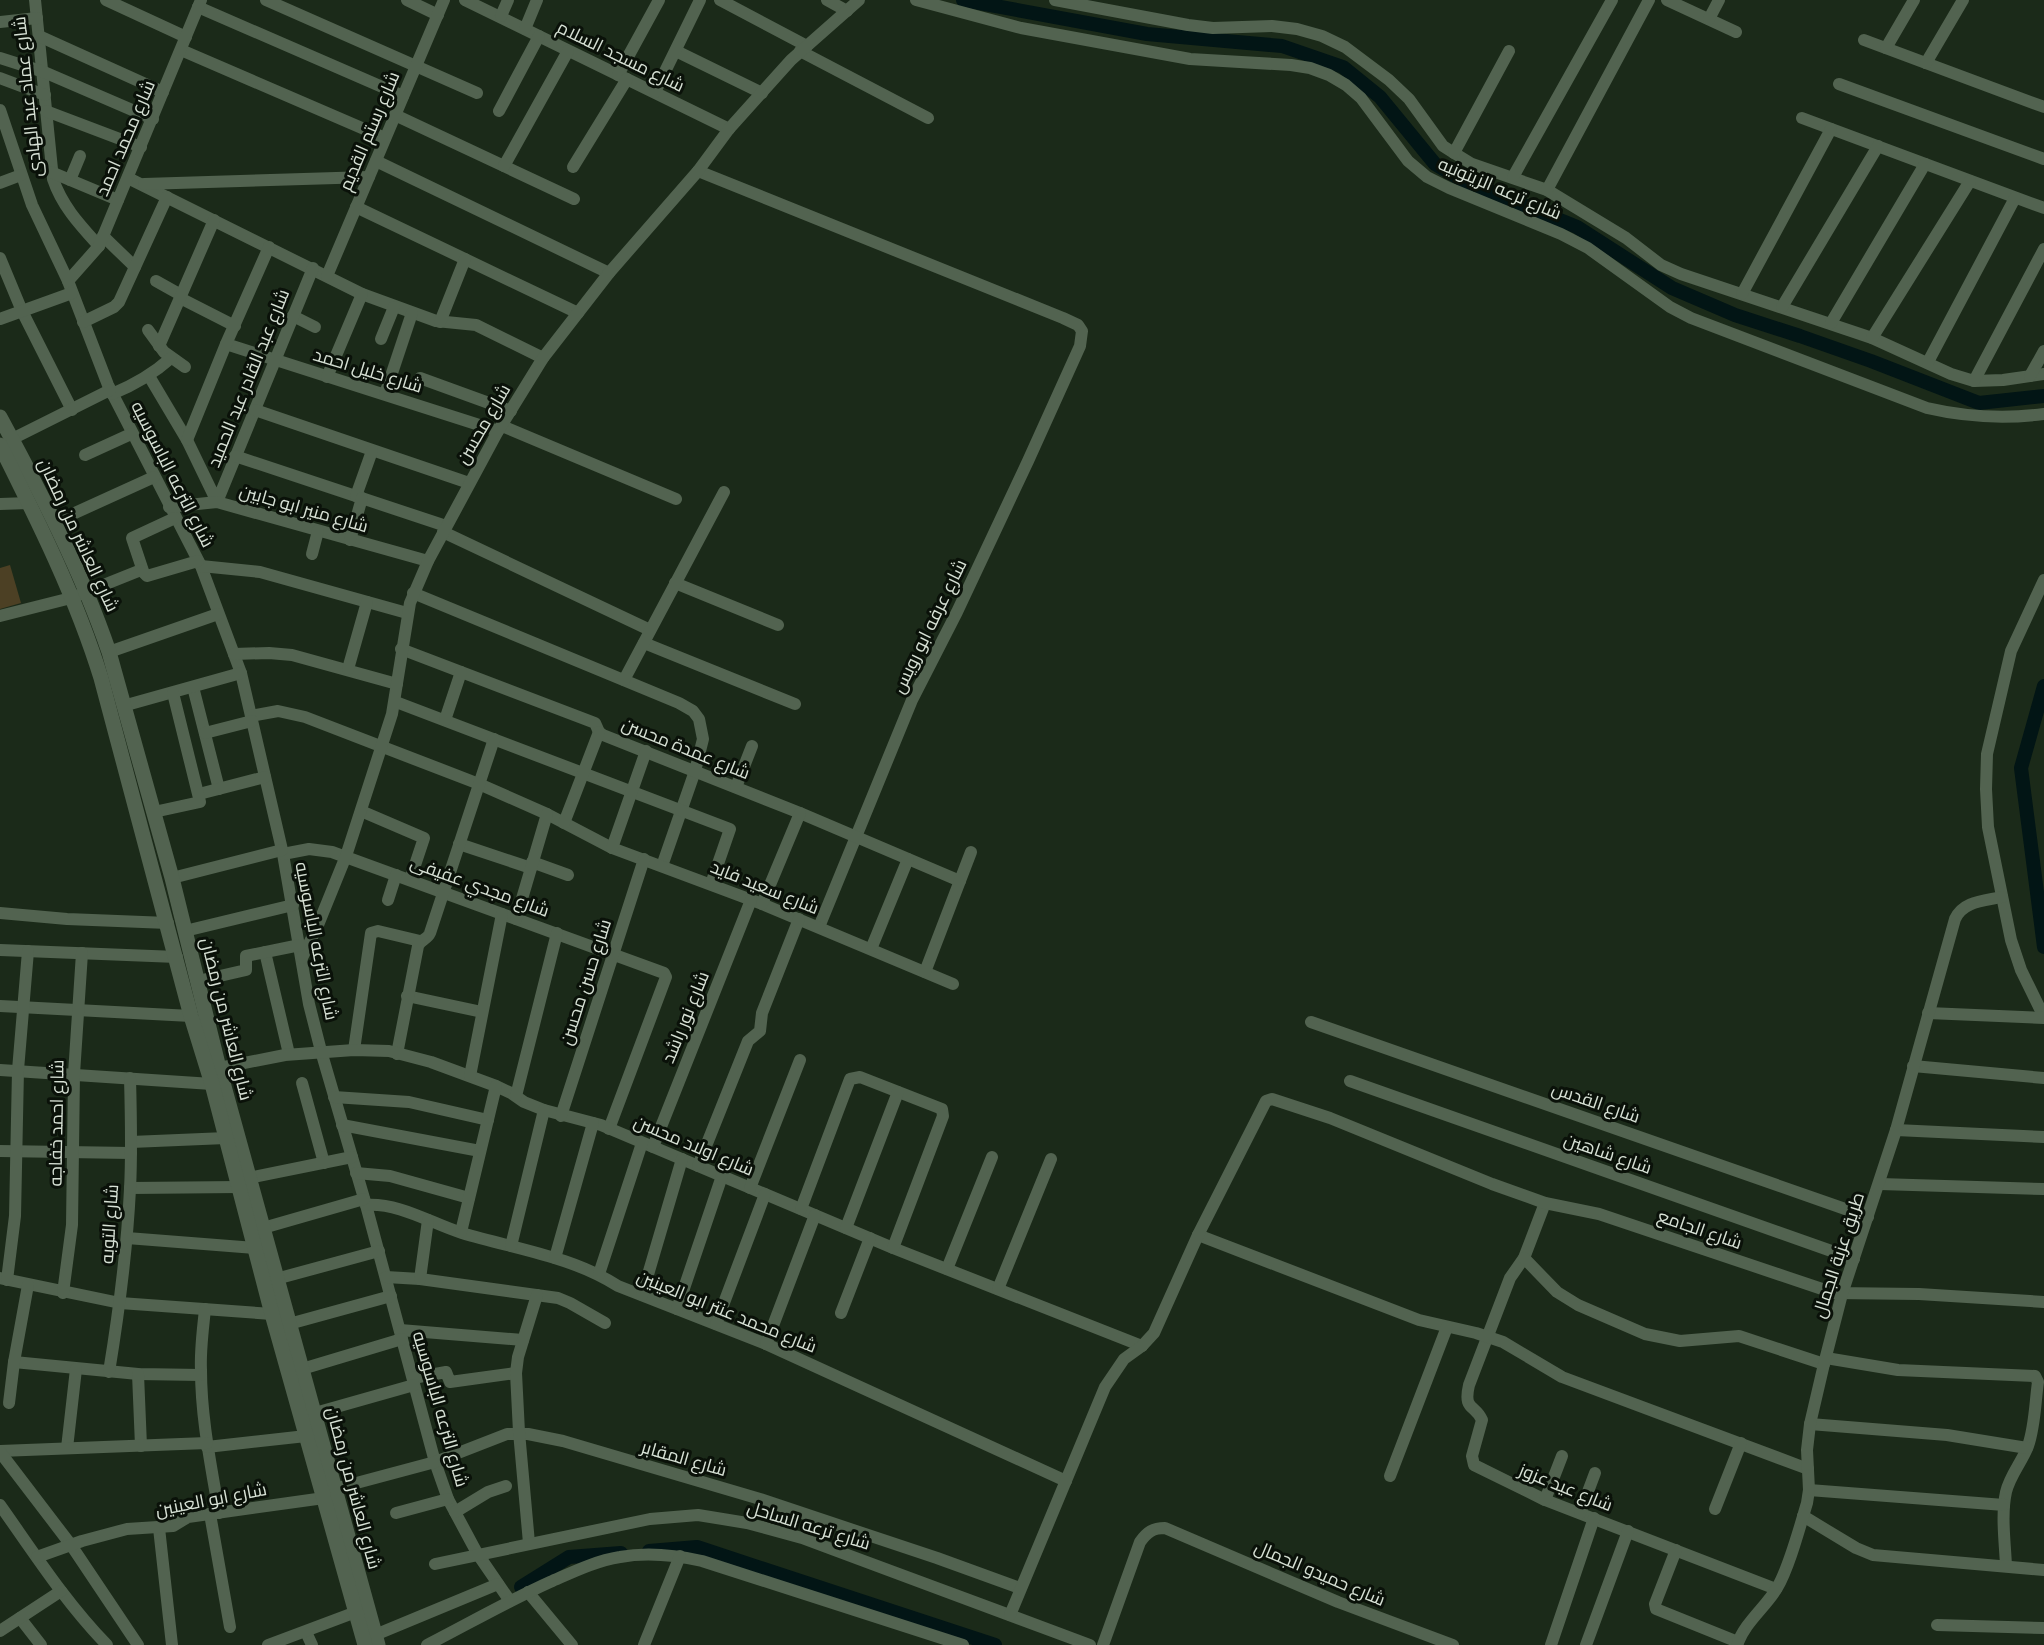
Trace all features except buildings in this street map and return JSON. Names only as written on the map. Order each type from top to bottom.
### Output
[{"type":"main road","name":"شارع العاشر من رمضان","points":[[0,417],[6,442],[29,503],[83,625],[98,669],[226,1138],[263,1228],[315,1413],[329,1493],[356,1612],[373,1642]]},
{"type":"main road","name":"شارع العاشر من رمضان","points":[[6,442],[55,522],[87,592],[109,652],[162,839],[198,981],[244,1183],[255,1248],[272,1314],[306,1436],[329,1493],[373,1642]]},
{"type":"main road","points":[[146,841],[162,839]]},
{"type":"street","name":"شارع عماد عبد الهادى","points":[[35,0],[44,72],[51,172],[62,202],[101,241],[135,267]]},
{"type":"street","points":[[106,0],[186,37]]},
{"type":"street","points":[[266,0],[477,93]]},
{"type":"street","points":[[406,0],[438,15]]},
{"type":"street","name":"شارع رستم القديم","points":[[327,276],[444,0]]},
{"type":"street","name":"شارع مسجد السلام","points":[[465,0],[729,129]]},
{"type":"street","points":[[501,16],[508,0]]},
{"type":"street","points":[[525,29],[537,0]]},
{"type":"street","points":[[656,92],[700,0]]},
{"type":"street","points":[[720,0],[928,118]]},
{"type":"street","points":[[827,0],[847,11]]},
{"type":"street","name":"شارع محسن","points":[[302,958],[346,856],[396,702],[401,649],[413,593],[444,529],[500,429],[543,358],[609,273],[698,171],[729,129],[803,49],[859,0]]},
{"type":"street","name":"شارع ترعه الزيتونيه","points":[[916,0],[1022,28],[1190,59],[1310,68],[1346,85],[1361,98],[1408,161],[1427,177],[1561,234],[1588,249],[1670,307],[1691,318],[1928,408],[1983,417],[2044,414]]},
{"type":"street","name":"شارع ترعه الزيتونيه","points":[[1055,0],[1188,25],[1213,28],[1272,26],[1297,29],[1322,36],[1345,47],[1389,80],[1409,99],[1443,146],[1472,164],[1547,189],[1626,238],[1661,264],[1691,278],[1872,338],[1952,374],[1974,381],[2044,374]]},
{"type":"street","points":[[1513,177],[1612,0]]},
{"type":"street","points":[[1547,189],[1649,0]]},
{"type":"street","points":[[1667,0],[1736,32]]},
{"type":"street","points":[[1709,19],[1719,0]]},
{"type":"street","points":[[1886,48],[1914,0]]},
{"type":"street","points":[[1926,63],[1963,0]]},
{"type":"street","points":[[573,167],[623,77],[656,1]]},
{"type":"street","points":[[200,4],[403,96]]},
{"type":"street","name":"شارع محمد احمد","points":[[68,281],[101,241],[200,4]]},
{"type":"street","points":[[0,22],[37,18]]},
{"type":"street","points":[[39,36],[163,92]]},
{"type":"street","points":[[499,111],[539,36]]},
{"type":"street","points":[[1864,40],[2044,107]]},
{"type":"street","points":[[181,50],[386,138]]},
{"type":"street","points":[[504,166],[568,51]]},
{"type":"street","points":[[676,51],[762,93]]},
{"type":"street","points":[[1454,153],[1509,51]]},
{"type":"street","points":[[0,58],[44,72],[153,119]]},
{"type":"street","points":[[0,78],[45,95]]},
{"type":"street","points":[[1839,84],[2044,159]]},
{"type":"street","points":[[46,111],[141,147]]},
{"type":"street","name":"شارع الترعه الباسوسيه","points":[[0,113],[32,205],[68,281],[111,392],[200,564],[241,673],[293,905],[309,1004],[379,1251],[435,1462],[448,1499],[477,1553],[510,1601]]},
{"type":"street","points":[[395,115],[574,199]]},
{"type":"street","points":[[1803,118],[2044,208]]},
{"type":"street","points":[[1742,294],[1831,129]]},
{"type":"street","points":[[1782,307],[1878,146]]},
{"type":"street","points":[[70,180],[80,156]]},
{"type":"street","points":[[376,162],[609,273]]},
{"type":"street","points":[[1831,323],[1925,164]]},
{"type":"street","name":"شارع عرفه ابو رويس","points":[[698,171],[1063,318],[1078,325],[1082,331],[1080,346],[1018,483],[912,700],[819,927]]},
{"type":"street","points":[[51,172],[118,200]]},
{"type":"street","points":[[0,183],[21,175]]},
{"type":"street","points":[[140,184],[369,177]]},
{"type":"street","points":[[128,178],[362,294],[441,322],[473,324],[543,358]]},
{"type":"street","points":[[1872,338],[1970,181]]},
{"type":"street","points":[[83,322],[117,305],[167,197]]},
{"type":"street","points":[[1928,362],[2015,198]]},
{"type":"street","points":[[356,207],[578,313]]},
{"type":"street","points":[[159,346],[214,220]]},
{"type":"street","points":[[187,440],[269,247]]},
{"type":"street","points":[[1974,381],[2044,249]]},
{"type":"street","points":[[0,258],[22,311],[72,410]]},
{"type":"street","points":[[441,322],[465,259]]},
{"type":"street","name":"شارع عبد القادر عبد الحميد","points":[[217,502],[313,268]]},
{"type":"street","points":[[156,281],[235,326]]},
{"type":"street","points":[[0,320],[72,293]]},
{"type":"street","points":[[327,377],[362,294]]},
{"type":"street","points":[[381,339],[394,307]]},
{"type":"street","points":[[385,394],[412,313]]},
{"type":"street","points":[[293,316],[315,327]]},
{"type":"street","points":[[148,330],[159,346],[185,367]]},
{"type":"street","name":"شارع خليل احمد","points":[[226,344],[500,429],[676,498]]},
{"type":"street","points":[[2030,376],[2044,351]]},
{"type":"street","points":[[6,442],[111,392],[128,388],[149,376],[171,358]]},
{"type":"street","name":"شارع عبد القادر عبد الحميد","points":[[149,376],[187,440],[217,502]]},
{"type":"street","points":[[420,378],[511,411]]},
{"type":"street","points":[[255,410],[469,483]]},
{"type":"street","points":[[85,455],[131,434]]},
{"type":"street","points":[[350,540],[372,451]]},
{"type":"street","points":[[235,456],[359,497],[444,529],[650,630]]},
{"type":"street","points":[[55,522],[154,477]]},
{"type":"street","points":[[624,680],[724,492]]},
{"type":"street","name":"شارع منير ابو جابين","points":[[143,571],[132,538],[172,512],[217,502],[428,561]]},
{"type":"street","points":[[0,504],[29,503]]},
{"type":"street","points":[[312,554],[318,531]]},
{"type":"street","points":[[0,616],[71,598],[143,571],[147,576],[200,564],[260,572],[407,613]]},
{"type":"street","points":[[1928,1013],[2044,1017],[2021,970],[2011,940],[1988,826],[1986,789],[1987,754],[2011,651],[2044,580]]},
{"type":"street","points":[[675,583],[778,624]]},
{"type":"street","points":[[413,593],[679,703],[693,711],[699,719],[703,739],[695,771],[662,866]]},
{"type":"street","points":[[348,669],[367,602]]},
{"type":"street","points":[[109,652],[218,614]]},
{"type":"street","points":[[644,643],[795,704]]},
{"type":"street","name":"شارع عمدة محسن","points":[[401,649],[595,723],[599,732],[800,813],[960,881]]},
{"type":"street","points":[[234,654],[286,654],[397,684]]},
{"type":"street","points":[[445,720],[461,672]]},
{"type":"street","points":[[123,706],[241,673]]},
{"type":"street","points":[[193,687],[219,789]]},
{"type":"street","points":[[154,812],[200,802],[172,693]]},
{"type":"street","points":[[396,702],[730,829],[711,884]]},
{"type":"street","name":"شارع سعيد فايد","points":[[205,733],[264,712],[292,713],[479,784],[547,814],[612,848],[757,902],[953,984]]},
{"type":"street","points":[[564,823],[599,732]]},
{"type":"street","points":[[354,1050],[371,933],[378,931],[420,941],[428,937],[494,739]]},
{"type":"street","points":[[736,787],[752,746]]},
{"type":"street","points":[[612,848],[646,751]]},
{"type":"street","points":[[199,794],[265,777]]},
{"type":"street","points":[[361,811],[422,836],[423,842],[410,880]]},
{"type":"street","name":"شارع نور راشد","points":[[599,1274],[647,1145],[757,902],[800,813]]},
{"type":"street","points":[[516,919],[547,814]]},
{"type":"street","points":[[459,844],[568,875]]},
{"type":"street","name":"شارع مجدي عفيفى","points":[[172,878],[282,852],[309,849],[332,852],[663,973],[666,976],[609,1129]]},
{"type":"street","points":[[926,972],[971,852]]},
{"type":"street","name":"شارع حسن محسن","points":[[561,1116],[644,859]]},
{"type":"street","points":[[871,949],[908,859]]},
{"type":"street","points":[[388,900],[396,875]]},
{"type":"street","name":"طريق عزبة الجمال","points":[[1737,1643],[1781,1581],[1803,1516],[1809,1490],[1810,1424],[1842,1294],[1880,1184],[1958,912],[1964,906],[1972,903],[2002,897]]},
{"type":"street","points":[[185,931],[293,905]]},
{"type":"street","points":[[0,914],[168,923]]},
{"type":"street","points":[[470,1076],[502,914]]},
{"type":"street","points":[[698,1166],[748,1041],[760,1031],[762,1013],[799,919]]},
{"type":"street","points":[[516,1095],[557,933]]},
{"type":"street","points":[[397,1054],[420,941]]},
{"type":"street","points":[[198,981],[246,970],[246,957],[300,945]]},
{"type":"street","points":[[0,950],[177,957]]},
{"type":"street","points":[[28,951],[18,1070],[13,1237],[4,1279],[120,1303],[272,1314]]},
{"type":"street","points":[[266,952],[289,1054]]},
{"type":"street","name":"شارع احمد خفاجه","points":[[63,1293],[72,1225],[74,1074],[82,953]]},
{"type":"street","points":[[407,996],[482,1012]]},
{"type":"street","points":[[0,1006],[191,1016]]},
{"type":"street","name":"شارع القدس","points":[[1311,1022],[1868,1217]]},
{"type":"street","name":"شارع اولاد محسن","points":[[219,1068],[289,1054],[354,1050],[380,1050],[432,1062],[496,1086],[544,1110],[609,1129],[893,1248],[1142,1346]]},
{"type":"street","points":[[750,1188],[800,1060]]},
{"type":"street","points":[[1913,1066],[2044,1078]]},
{"type":"street","points":[[0,1070],[212,1084]]},
{"type":"street","points":[[801,1209],[848,1084],[855,1077],[942,1109],[944,1116],[893,1248]]},
{"type":"street","name":"شارع التوبه","points":[[109,1372],[127,1238],[131,1148],[130,1078]]},
{"type":"street","name":"شارع شاهين","points":[[1350,1081],[1854,1258]]},
{"type":"street","points":[[303,1083],[324,1163]]},
{"type":"street","points":[[461,1232],[496,1086]]},
{"type":"street","points":[[846,1228],[898,1092]]},
{"type":"street","points":[[334,1097],[409,1102],[488,1120]]},
{"type":"street","name":"شارع الجامع","points":[[1198,1235],[1262,1108],[1266,1101],[1272,1099],[1329,1118],[1545,1203],[1599,1214],[1825,1291],[1842,1294],[1919,1294],[2044,1302]]},
{"type":"street","points":[[511,1246],[544,1110]]},
{"type":"street","points":[[555,1258],[593,1123]]},
{"type":"street","points":[[342,1125],[480,1151]]},
{"type":"street","points":[[1896,1130],[2044,1137]]},
{"type":"street","points":[[0,1151],[73,1152],[226,1138]]},
{"type":"street","points":[[130,1188],[244,1183],[352,1157]]},
{"type":"street","points":[[947,1269],[992,1157]]},
{"type":"street","points":[[998,1288],[1051,1159]]},
{"type":"street","points":[[642,1295],[682,1160]]},
{"type":"street","points":[[356,1173],[390,1176],[469,1198]]},
{"type":"street","points":[[677,1309],[722,1176]]},
{"type":"street","points":[[1880,1184],[2044,1189]]},
{"type":"street","points":[[716,1324],[765,1194]]},
{"type":"street","points":[[263,1228],[365,1202]]},
{"type":"street","name":"شارع محمد عنتر ابو العينين","points":[[365,1202],[398,1208],[461,1232],[555,1258],[599,1274],[618,1286],[766,1344],[1066,1481]]},
{"type":"street","points":[[1488,1337],[1510,1278],[1524,1258],[1545,1203]]},
{"type":"street","points":[[766,1344],[815,1215]]},
{"type":"street","points":[[420,1279],[428,1220]]},
{"type":"street","points":[[1010,1614],[1106,1387],[1125,1359],[1154,1333],[1198,1235],[1419,1320],[1488,1337],[1520,1351],[1537,1364],[1562,1377],[1808,1469]]},
{"type":"street","points":[[127,1238],[255,1248]]},
{"type":"street","points":[[841,1313],[870,1238]]},
{"type":"street","points":[[276,1279],[379,1251]]},
{"type":"street","points":[[1524,1258],[1557,1292],[1607,1319],[1645,1334],[1680,1341],[1739,1336],[1825,1361],[1898,1370],[2035,1376],[2038,1382],[2031,1437],[2013,1472],[2004,1505],[2006,1566]]},
{"type":"street","points":[[386,1277],[420,1279],[537,1295],[570,1303],[605,1323]]},
{"type":"street","points":[[9,1403],[28,1284]]},
{"type":"street","points":[[529,1543],[516,1373],[523,1340],[537,1295]]},
{"type":"street","points":[[289,1324],[391,1296]]},
{"type":"street","points":[[205,1309],[201,1375],[214,1514],[230,1627]]},
{"type":"street","points":[[1390,1476],[1447,1327]]},
{"type":"street","points":[[302,1370],[401,1335],[523,1340]]},
{"type":"street","name":"شارع عيد عزوز","points":[[1488,1337],[1467,1393],[1471,1409],[1482,1420],[1472,1460],[1478,1468],[1545,1500],[1776,1589]]},
{"type":"street","points":[[14,1362],[109,1372],[201,1375]]},
{"type":"street","points":[[67,1448],[76,1369]]},
{"type":"street","points":[[315,1413],[446,1372],[450,1383],[516,1373]]},
{"type":"street","points":[[138,1374],[141,1446]]},
{"type":"street","points":[[1810,1424],[1947,1435],[2027,1448]]},
{"type":"street","name":"شارع المقابر","points":[[329,1493],[435,1462],[507,1434],[519,1432],[563,1441],[760,1499],[1020,1588]]},
{"type":"street","points":[[0,1451],[207,1445],[306,1436]]},
{"type":"street","points":[[1715,1509],[1741,1443]]},
{"type":"street","points":[[0,1451],[71,1545],[138,1645]]},
{"type":"street","points":[[1545,1500],[1562,1456]]},
{"type":"street","points":[[1580,1513],[1595,1473]]},
{"type":"street","points":[[455,1512],[479,1496],[506,1486]]},
{"type":"street","points":[[1809,1490],[2004,1505]]},
{"type":"street","name":"شارع ابو العينين","points":[[37,1557],[127,1529],[173,1526],[186,1518],[329,1493]]},
{"type":"street","points":[[396,1513],[448,1499]]},
{"type":"street","points":[[0,1505],[61,1591],[107,1645]]},
{"type":"street","name":"شارع ترعه الساحل","points":[[435,1564],[477,1553],[650,1519],[698,1515],[776,1530],[802,1538],[1090,1645]]},
{"type":"street","points":[[1803,1516],[1856,1548],[1873,1555],[2044,1570]]},
{"type":"street","points":[[1551,1645],[1594,1518]]},
{"type":"street","points":[[159,1528],[172,1645]]},
{"type":"street","name":"شارع حميدو الجمال","points":[[1103,1645],[1140,1542],[1154,1528],[1175,1531],[1338,1602],[1453,1645]]},
{"type":"street","points":[[1586,1645],[1628,1531]]},
{"type":"street","points":[[1676,1550],[1655,1604],[1656,1609],[1737,1643]]},
{"type":"street","points":[[436,1643],[528,1592],[600,1562],[640,1555],[680,1556],[702,1561],[963,1645]]},
{"type":"street","points":[[644,1645],[680,1556]]},
{"type":"street","points":[[373,1642],[498,1584]]},
{"type":"street","points":[[0,1631],[61,1591]]},
{"type":"street","points":[[528,1592],[572,1645]]},
{"type":"street","points":[[268,1645],[356,1612]]},
{"type":"street","points":[[20,1618],[41,1645]]},
{"type":"street","points":[[1937,1625],[2044,1629]]},
{"type":"street","points":[[306,1632],[312,1645]]},
{"type":"shaded area","points":[[10,565],[21,603],[0,609],[0,568]]},
{"type":"waterway","points":[[963,0],[1147,34],[1282,46],[1343,67],[1380,97],[1435,164],[1462,180],[1577,227],[1672,288],[1735,315],[1871,361],[1979,403],[2044,396]]},
{"type":"waterway","points":[[2044,686],[2021,768],[2044,947]]},
{"type":"waterway","points":[[649,1551],[697,1547],[995,1645]]},
{"type":"waterway","points":[[521,1587],[569,1557],[621,1553]]}]
